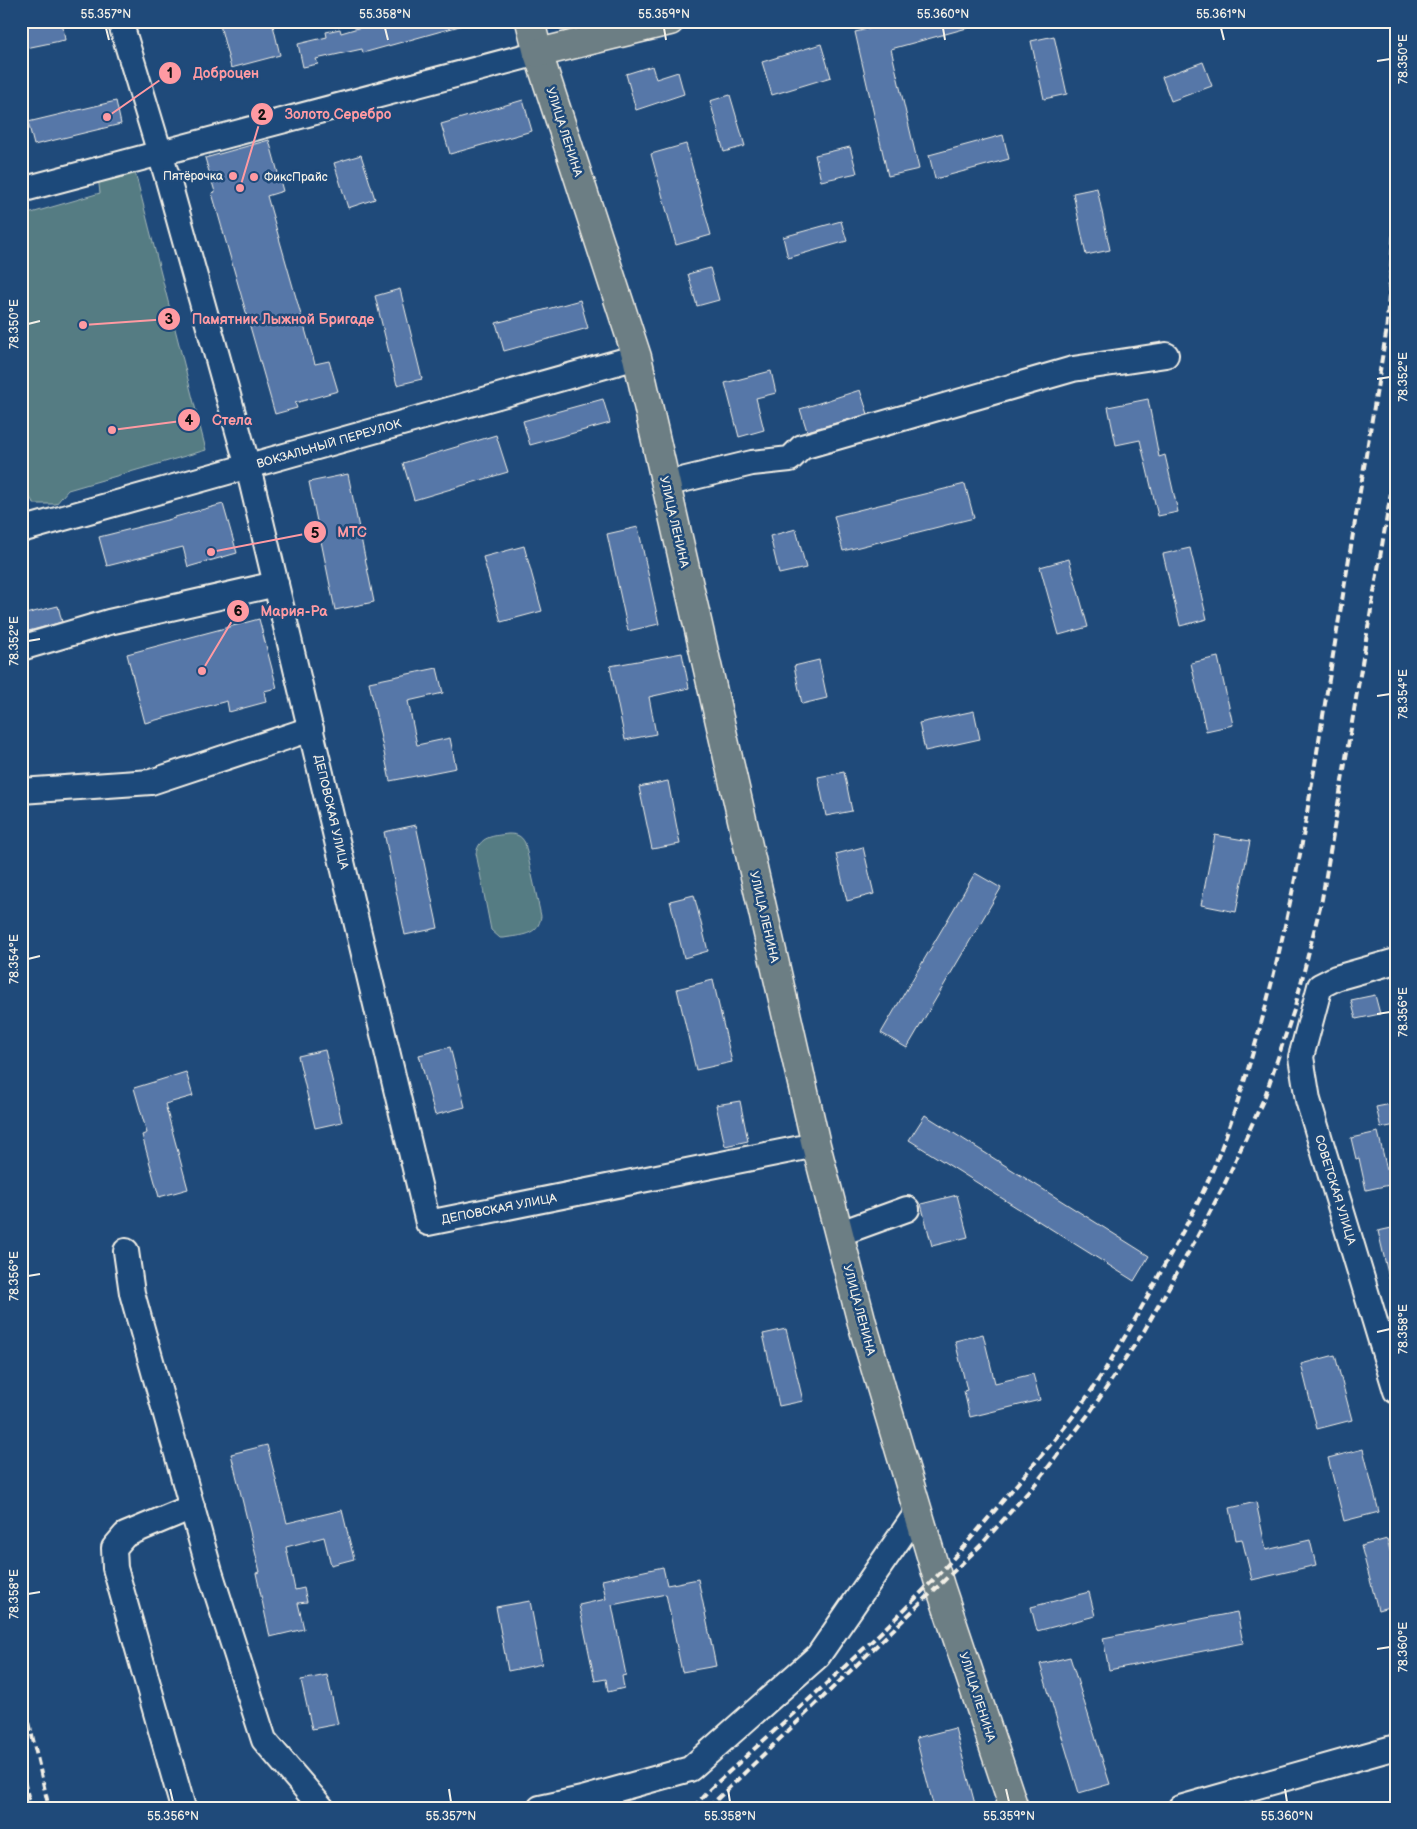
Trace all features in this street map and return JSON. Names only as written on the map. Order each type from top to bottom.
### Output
[{"type":"main road","name":"УЛИЦА ЛЕНИНА","points":[[530,21],[538,53],[637,357],[816,1145],[862,1323],[940,1586],[1014,1808]]},
{"type":"main road","points":[[538,53],[670,21]]},
{"type":"street","name":"ДЕПОВСКАЯ УЛИЦА","points":[[120,21],[160,153],[248,467],[428,1223],[816,1145]]},
{"type":"street","points":[[21,190],[538,53]]},
{"type":"street","points":[[665,484],[752,463],[790,459],[802,447],[1073,369],[1166,355]]},
{"type":"street","name":"ВОКЗАЛЬНЫЙ ПЕРЕУЛОК","points":[[21,530],[637,357]]},
{"type":"street","points":[[21,648],[109,622],[276,584]]},
{"type":"street","points":[[21,791],[150,782],[311,729]]},
{"type":"street","name":"СОВЕТСКАЯ УЛИЦА","points":[[1396,961],[1336,978],[1320,986],[1301,1057],[1308,1100],[1396,1391]]},
{"type":"street","points":[[838,1234],[907,1209]]},
{"type":"street","points":[[126,1251],[132,1293],[210,1572],[264,1740],[322,1808]]},
{"type":"street","points":[[183,1808],[115,1568],[114,1548],[125,1535],[192,1506]]},
{"type":"street","points":[[540,1808],[582,1799],[690,1769],[818,1656],[918,1511]]},
{"type":"street","points":[[1180,1808],[1396,1747]]},
{"type":"green space","points":[[120,172],[135,172],[206,450],[68,490],[56,504],[34,504],[28,494],[21,468],[21,216],[100,193],[98,177]]},
{"type":"green space","points":[[508,834],[522,838],[525,843],[541,916],[537,927],[533,931],[522,935],[500,938],[491,930],[476,853],[484,840],[492,836]]},
{"type":"building","points":[[21,21],[62,21],[65,40],[21,49]]},
{"type":"building","points":[[219,21],[272,21],[280,55],[231,68]]},
{"type":"building","points":[[382,21],[463,21],[463,25],[363,53],[362,49],[316,59],[318,64],[303,67],[298,44],[327,37],[326,32],[340,29],[341,33]]},
{"type":"building","points":[[886,21],[977,21],[978,25],[891,49],[919,169],[888,176],[855,32],[886,25]]},
{"type":"building","points":[[1054,36],[1067,94],[1044,99],[1031,41]]},
{"type":"building","points":[[821,44],[831,77],[772,95],[762,62]]},
{"type":"building","points":[[1203,62],[1212,86],[1171,101],[1162,77]]},
{"type":"building","points":[[652,66],[656,79],[678,72],[684,94],[636,110],[626,74]]},
{"type":"building","points":[[730,95],[745,146],[724,152],[710,101]]},
{"type":"building","points":[[523,100],[532,131],[450,154],[441,124]]},
{"type":"building","points":[[116,101],[121,124],[34,145],[28,122]]},
{"type":"building","points":[[1003,135],[1009,159],[935,179],[929,155]]},
{"type":"building","points":[[269,140],[283,191],[267,196],[315,364],[329,361],[338,391],[295,403],[297,408],[275,414],[212,193],[215,192],[205,158]]},
{"type":"building","points":[[686,144],[711,235],[676,245],[651,154]]},
{"type":"building","points":[[850,147],[857,173],[821,181],[815,155]]},
{"type":"building","points":[[361,155],[375,199],[348,208],[334,163]]},
{"type":"building","points":[[1097,188],[1110,250],[1086,255],[1073,193]]},
{"type":"building","points":[[841,221],[847,241],[788,258],[783,237]]},
{"type":"building","points":[[710,268],[719,300],[697,306],[688,274]]},
{"type":"building","points":[[400,289],[422,379],[397,385],[375,296]]},
{"type":"building","points":[[580,300],[588,328],[504,351],[496,323]]},
{"type":"building","points":[[771,371],[776,393],[756,398],[764,430],[739,437],[725,383]]},
{"type":"building","points":[[860,390],[868,414],[807,431],[800,409]]},
{"type":"building","points":[[603,399],[610,423],[530,445],[523,421]]},
{"type":"building","points":[[1148,399],[1159,457],[1165,455],[1178,512],[1158,516],[1140,440],[1116,445],[1108,407]]},
{"type":"building","points":[[496,435],[508,472],[414,500],[403,463]]},
{"type":"building","points":[[348,474],[374,602],[335,610],[309,482]]},
{"type":"building","points":[[965,484],[974,518],[843,551],[834,516]]},
{"type":"building","points":[[223,504],[237,553],[188,567],[183,547],[107,566],[99,537]]},
{"type":"building","points":[[638,527],[659,624],[628,631],[607,534]]},
{"type":"building","points":[[796,529],[806,568],[779,574],[770,536]]},
{"type":"building","points":[[524,546],[542,611],[501,622],[483,557]]},
{"type":"building","points":[[1190,548],[1207,619],[1180,626],[1163,554]]},
{"type":"building","points":[[1069,559],[1088,627],[1059,635],[1040,567]]},
{"type":"building","points":[[58,606],[62,622],[21,633],[21,615]]},
{"type":"building","points":[[259,619],[277,688],[264,691],[266,702],[229,712],[227,701],[145,723],[127,654]]},
{"type":"building","points":[[682,653],[689,688],[649,697],[656,734],[625,740],[610,666]]},
{"type":"building","points":[[1218,657],[1233,725],[1206,731],[1191,663]]},
{"type":"building","points":[[819,660],[827,698],[802,704],[794,666]]},
{"type":"building","points":[[437,668],[443,693],[408,701],[417,745],[450,738],[456,768],[390,781],[369,682]]},
{"type":"building","points":[[974,711],[980,739],[925,751],[919,723]]},
{"type":"building","points":[[844,772],[852,811],[826,816],[818,777]]},
{"type":"building","points":[[668,781],[680,844],[652,849],[639,787]]},
{"type":"building","points":[[416,825],[438,928],[405,935],[384,832]]},
{"type":"building","points":[[1215,835],[1250,841],[1236,912],[1201,905]]},
{"type":"building","points":[[863,847],[874,894],[847,901],[836,854]]},
{"type":"building","points":[[975,873],[1001,888],[907,1048],[881,1033]]},
{"type":"building","points":[[694,895],[708,951],[684,958],[670,901]]},
{"type":"building","points":[[713,980],[732,1062],[696,1070],[677,989]]},
{"type":"building","points":[[1375,995],[1380,1014],[1356,1019],[1351,1000]]},
{"type":"building","points":[[450,1047],[465,1107],[435,1115],[419,1055]]},
{"type":"building","points":[[325,1050],[342,1122],[315,1128],[298,1056]]},
{"type":"building","points":[[186,1072],[193,1096],[165,1104],[188,1189],[159,1197],[142,1135],[147,1133],[134,1088]]},
{"type":"building","points":[[740,1101],[748,1141],[725,1146],[716,1105]]},
{"type":"building","points":[[1396,1103],[1396,1125],[1381,1128],[1376,1107]]},
{"type":"building","points":[[925,1115],[1149,1256],[1134,1281],[909,1140]]},
{"type":"building","points":[[1378,1132],[1387,1170],[1391,1169],[1394,1184],[1366,1190],[1359,1158],[1356,1159],[1351,1138]]},
{"type":"building","points":[[957,1195],[968,1237],[932,1246],[921,1204]]},
{"type":"building","points":[[1396,1227],[1396,1281],[1390,1282],[1378,1231]]},
{"type":"building","points":[[786,1329],[803,1401],[779,1406],[763,1334]]},
{"type":"building","points":[[983,1334],[995,1383],[1033,1374],[1040,1400],[970,1417],[964,1391],[967,1390],[955,1341]]},
{"type":"building","points":[[1335,1355],[1352,1420],[1317,1429],[1301,1364]]},
{"type":"building","points":[[267,1445],[287,1523],[342,1510],[354,1559],[331,1565],[324,1537],[286,1547],[295,1590],[304,1588],[307,1602],[298,1603],[304,1629],[270,1637],[256,1573],[260,1572],[231,1454]]},
{"type":"building","points":[[1363,1449],[1379,1512],[1344,1521],[1328,1458]]},
{"type":"building","points":[[1256,1502],[1266,1550],[1310,1540],[1316,1565],[1252,1580],[1242,1539],[1236,1540],[1230,1508]]},
{"type":"building","points":[[1387,1539],[1396,1573],[1396,1605],[1378,1610],[1361,1546]]},
{"type":"building","points":[[663,1567],[667,1585],[698,1579],[716,1666],[682,1672],[666,1594],[612,1605],[626,1675],[622,1676],[624,1688],[608,1692],[606,1679],[595,1681],[579,1605],[606,1599],[602,1580]]},
{"type":"building","points":[[1089,1592],[1095,1616],[1037,1631],[1031,1607]]},
{"type":"building","points":[[530,1601],[542,1664],[508,1671],[496,1607]]},
{"type":"building","points":[[1237,1612],[1243,1643],[1109,1670],[1103,1638]]},
{"type":"building","points":[[1070,1657],[1110,1784],[1079,1793],[1040,1664]]},
{"type":"building","points":[[327,1675],[338,1724],[312,1729],[301,1680]]},
{"type":"building","points":[[955,1728],[976,1808],[934,1808],[916,1738]]},
{"type":"railway","points":[[693,1808],[708,1791],[854,1658],[911,1603],[968,1542],[1058,1435],[1093,1387],[1125,1336],[1185,1227],[1211,1173],[1244,1083],[1266,1006],[1301,849],[1386,334],[1396,205]]},
{"type":"railway","points":[[708,1808],[980,1546],[1037,1482],[1091,1411],[1144,1331],[1226,1181],[1265,1096],[1295,1007],[1322,899],[1396,463]]},
{"type":"railway","points":[[21,1688],[49,1808]]},
{"type":"railway","points":[[21,1769],[31,1808]]},
{"type":"place","name":"Доброцен","points":[[107,117]]},
{"type":"place","name":"Пятёрочка","points":[[233,176]]},
{"type":"place","name":"ФиксПрайс","points":[[254,177]]},
{"type":"place","name":"Золото Серебро","points":[[240,188]]},
{"type":"place","name":"Памятник Лыжной Бригаде","points":[[83,325]]},
{"type":"place","name":"Стела","points":[[112,430]]},
{"type":"place","name":"МТС","points":[[211,552]]},
{"type":"place","name":"Мария-Ра","points":[[202,671]]}]
